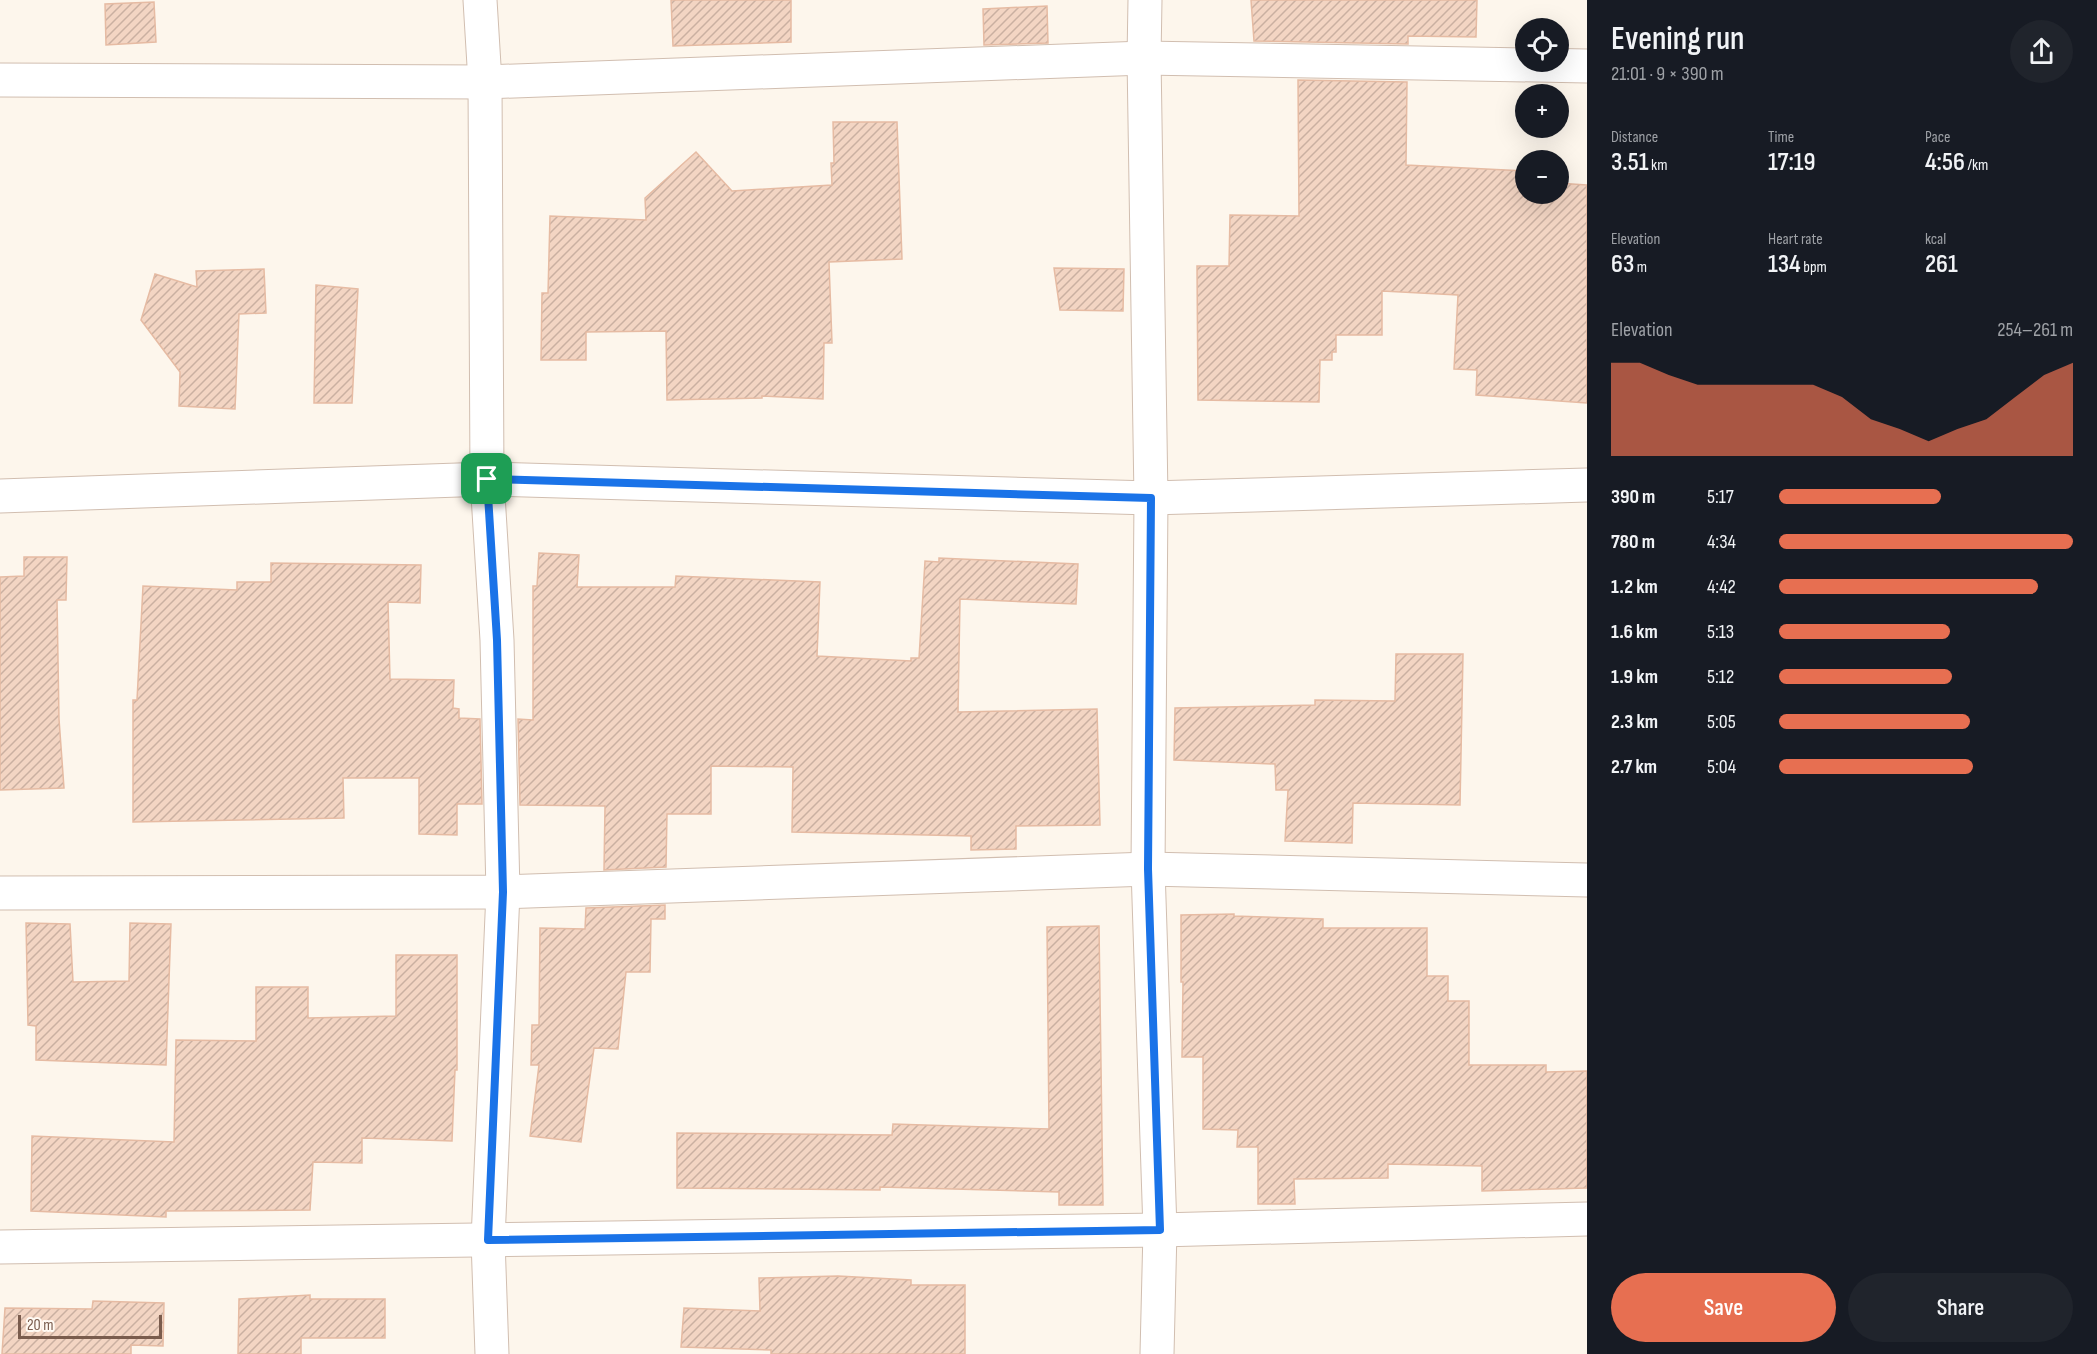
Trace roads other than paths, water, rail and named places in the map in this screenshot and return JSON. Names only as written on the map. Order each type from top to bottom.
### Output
[{"type":"street","points":[[480,0],[485,82],[487,479],[497,640],[503,892],[488,1240],[492,1354]]},
{"type":"street","points":[[1145,0],[1151,498],[1148,869],[1160,1230],[1157,1354]]},
{"type":"street","points":[[0,80],[485,82],[1144,58],[1587,66]]},
{"type":"street","points":[[0,496],[487,479],[1151,498],[1587,485]]},
{"type":"street","points":[[0,893],[503,892],[1148,869],[1587,880]]},
{"type":"street","points":[[0,1247],[1160,1230],[1587,1219]]}]
